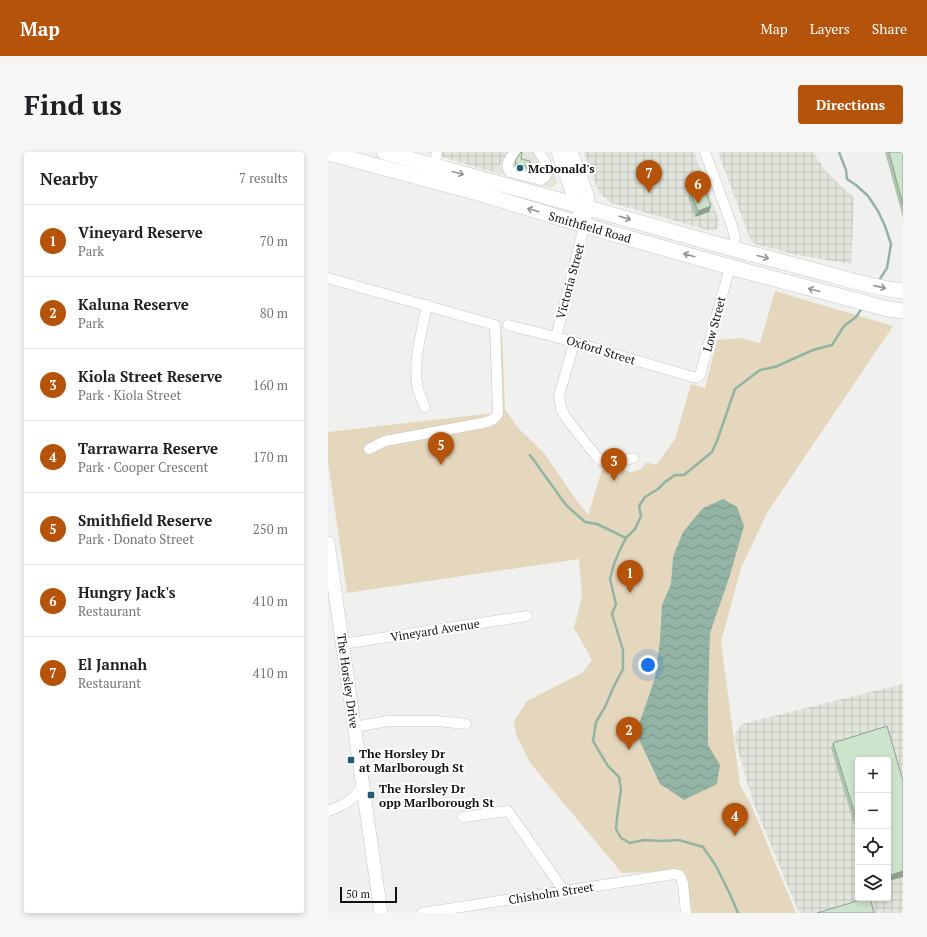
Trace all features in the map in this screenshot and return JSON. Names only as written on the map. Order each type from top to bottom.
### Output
[{"type":"highway","name":"Smithfield Road","points":[[384,152],[435,159],[582,206],[733,249],[861,283],[901,291]]},
{"type":"highway","name":"Smithfield Road","points":[[333,155],[478,193],[730,267],[852,300],[888,309],[903,311]]},
{"type":"main road","points":[[558,152],[582,206],[584,225]]},
{"type":"main road","points":[[572,152],[588,197],[582,206]]},
{"type":"main road","name":"The Horsley Drive","points":[[328,543],[382,913]]},
{"type":"street","points":[[515,152],[509,159],[509,171],[541,180],[548,172],[545,161],[539,152]]},
{"type":"street","points":[[705,152],[733,229],[735,238],[733,249]]},
{"type":"street","name":"Victoria Street","points":[[556,337],[584,225]]},
{"type":"street","name":"Low Street","points":[[693,377],[700,375],[730,267]]},
{"type":"street","points":[[328,278],[495,324],[498,413],[496,418],[483,424],[385,441],[369,449]]},
{"type":"street","points":[[425,407],[419,392],[416,375],[417,358],[427,305]]},
{"type":"street","name":"Oxford Street","points":[[508,325],[556,337],[693,377]]},
{"type":"street","points":[[574,343],[559,396],[564,415],[597,457],[603,461],[612,464],[633,458]]},
{"type":"street","name":"Vineyard Avenue","points":[[342,644],[527,616]]},
{"type":"street","points":[[354,726],[399,721],[437,721],[466,724]]},
{"type":"street","points":[[328,811],[346,805],[360,791],[363,784]]},
{"type":"street","points":[[346,805],[359,807],[367,814]]},
{"type":"street","points":[[463,817],[508,811],[564,891]]},
{"type":"street","name":"Chisholm Street","points":[[422,913],[676,874],[679,875],[683,883],[686,913]]},
{"type":"shaded area","points":[[426,152],[511,152],[493,172]]},
{"type":"shaded area","points":[[511,152],[546,152],[557,182],[552,188],[493,172]]},
{"type":"shaded area","points":[[584,152],[694,152],[719,221],[717,229],[713,231],[708,230],[611,203],[599,193]]},
{"type":"shaded area","points":[[718,152],[813,152],[825,170],[854,198],[851,264],[797,255],[755,244],[751,241]]},
{"type":"shaded area","points":[[775,291],[893,326],[767,513],[741,568],[721,642],[740,785],[750,802],[796,913],[689,913],[684,871],[622,873],[531,764],[516,735],[514,721],[527,701],[582,673],[592,660],[574,628],[582,596],[579,559],[347,593],[328,462],[328,432],[494,413],[489,332],[502,334],[505,409],[519,429],[544,453],[588,515],[602,470],[613,472],[623,470],[631,472],[637,471],[643,467],[646,462],[656,465],[675,439],[691,384],[705,388],[717,340],[742,338],[760,343]]},
{"type":"shaded area","points":[[903,684],[903,913],[799,913],[753,802],[734,736],[742,724]]},
{"type":"water","points":[[723,499],[737,507],[744,526],[730,575],[710,633],[708,745],[720,765],[717,784],[684,800],[660,784],[636,733],[655,678],[660,640],[662,605],[671,584],[673,557],[683,532],[703,508]]},
{"type":"building","points":[[521,152],[521,159],[530,161],[530,167],[515,163]]},
{"type":"building","points":[[889,152],[903,152],[903,205]]},
{"type":"building","points":[[703,186],[711,206],[698,211],[690,191]]},
{"type":"building","points":[[887,726],[903,781],[903,871],[891,875],[891,757],[855,757],[855,814],[833,743]]},
{"type":"building","points":[[857,901],[871,901],[874,913],[817,913]]},
{"type":"waterway","points":[[839,152],[846,170],[847,179],[868,196],[878,211],[891,244],[887,268],[878,282]]},
{"type":"waterway","points":[[738,913],[716,866],[703,847],[679,840],[644,840],[630,843],[621,838],[616,829],[621,789],[619,777],[608,766],[593,741],[596,722],[605,707],[623,669],[623,650],[612,614],[616,604],[610,579],[619,552],[626,538],[635,529],[641,516],[639,506],[645,497],[658,489],[665,482],[675,475],[684,475],[712,452],[735,389],[760,370],[775,367],[813,350],[832,345],[844,326],[856,317],[862,308]]},
{"type":"waterway","points":[[530,455],[566,505],[585,522],[597,524],[626,538]]},
{"type":"place","name":"McDonald's","points":[[520,168]]},
{"type":"place","name":"El Jannah","points":[[649,193]]},
{"type":"place","name":"Hungry Jack's","points":[[698,204]]},
{"type":"place","name":"Smithfield Reserve","points":[[441,465]]},
{"type":"place","name":"Kiola Street Reserve","points":[[614,481]]},
{"type":"place","name":"Vineyard Reserve","points":[[630,593]]},
{"type":"place","name":"Kaluna Reserve","points":[[629,750]]},
{"type":"place","name":"The Horsley Dr at Marlborough St","points":[[351,760]]},
{"type":"place","name":"The Horsley Dr opp Marlborough St","points":[[371,795]]},
{"type":"place","name":"Tarrawarra Reserve","points":[[735,836]]}]
